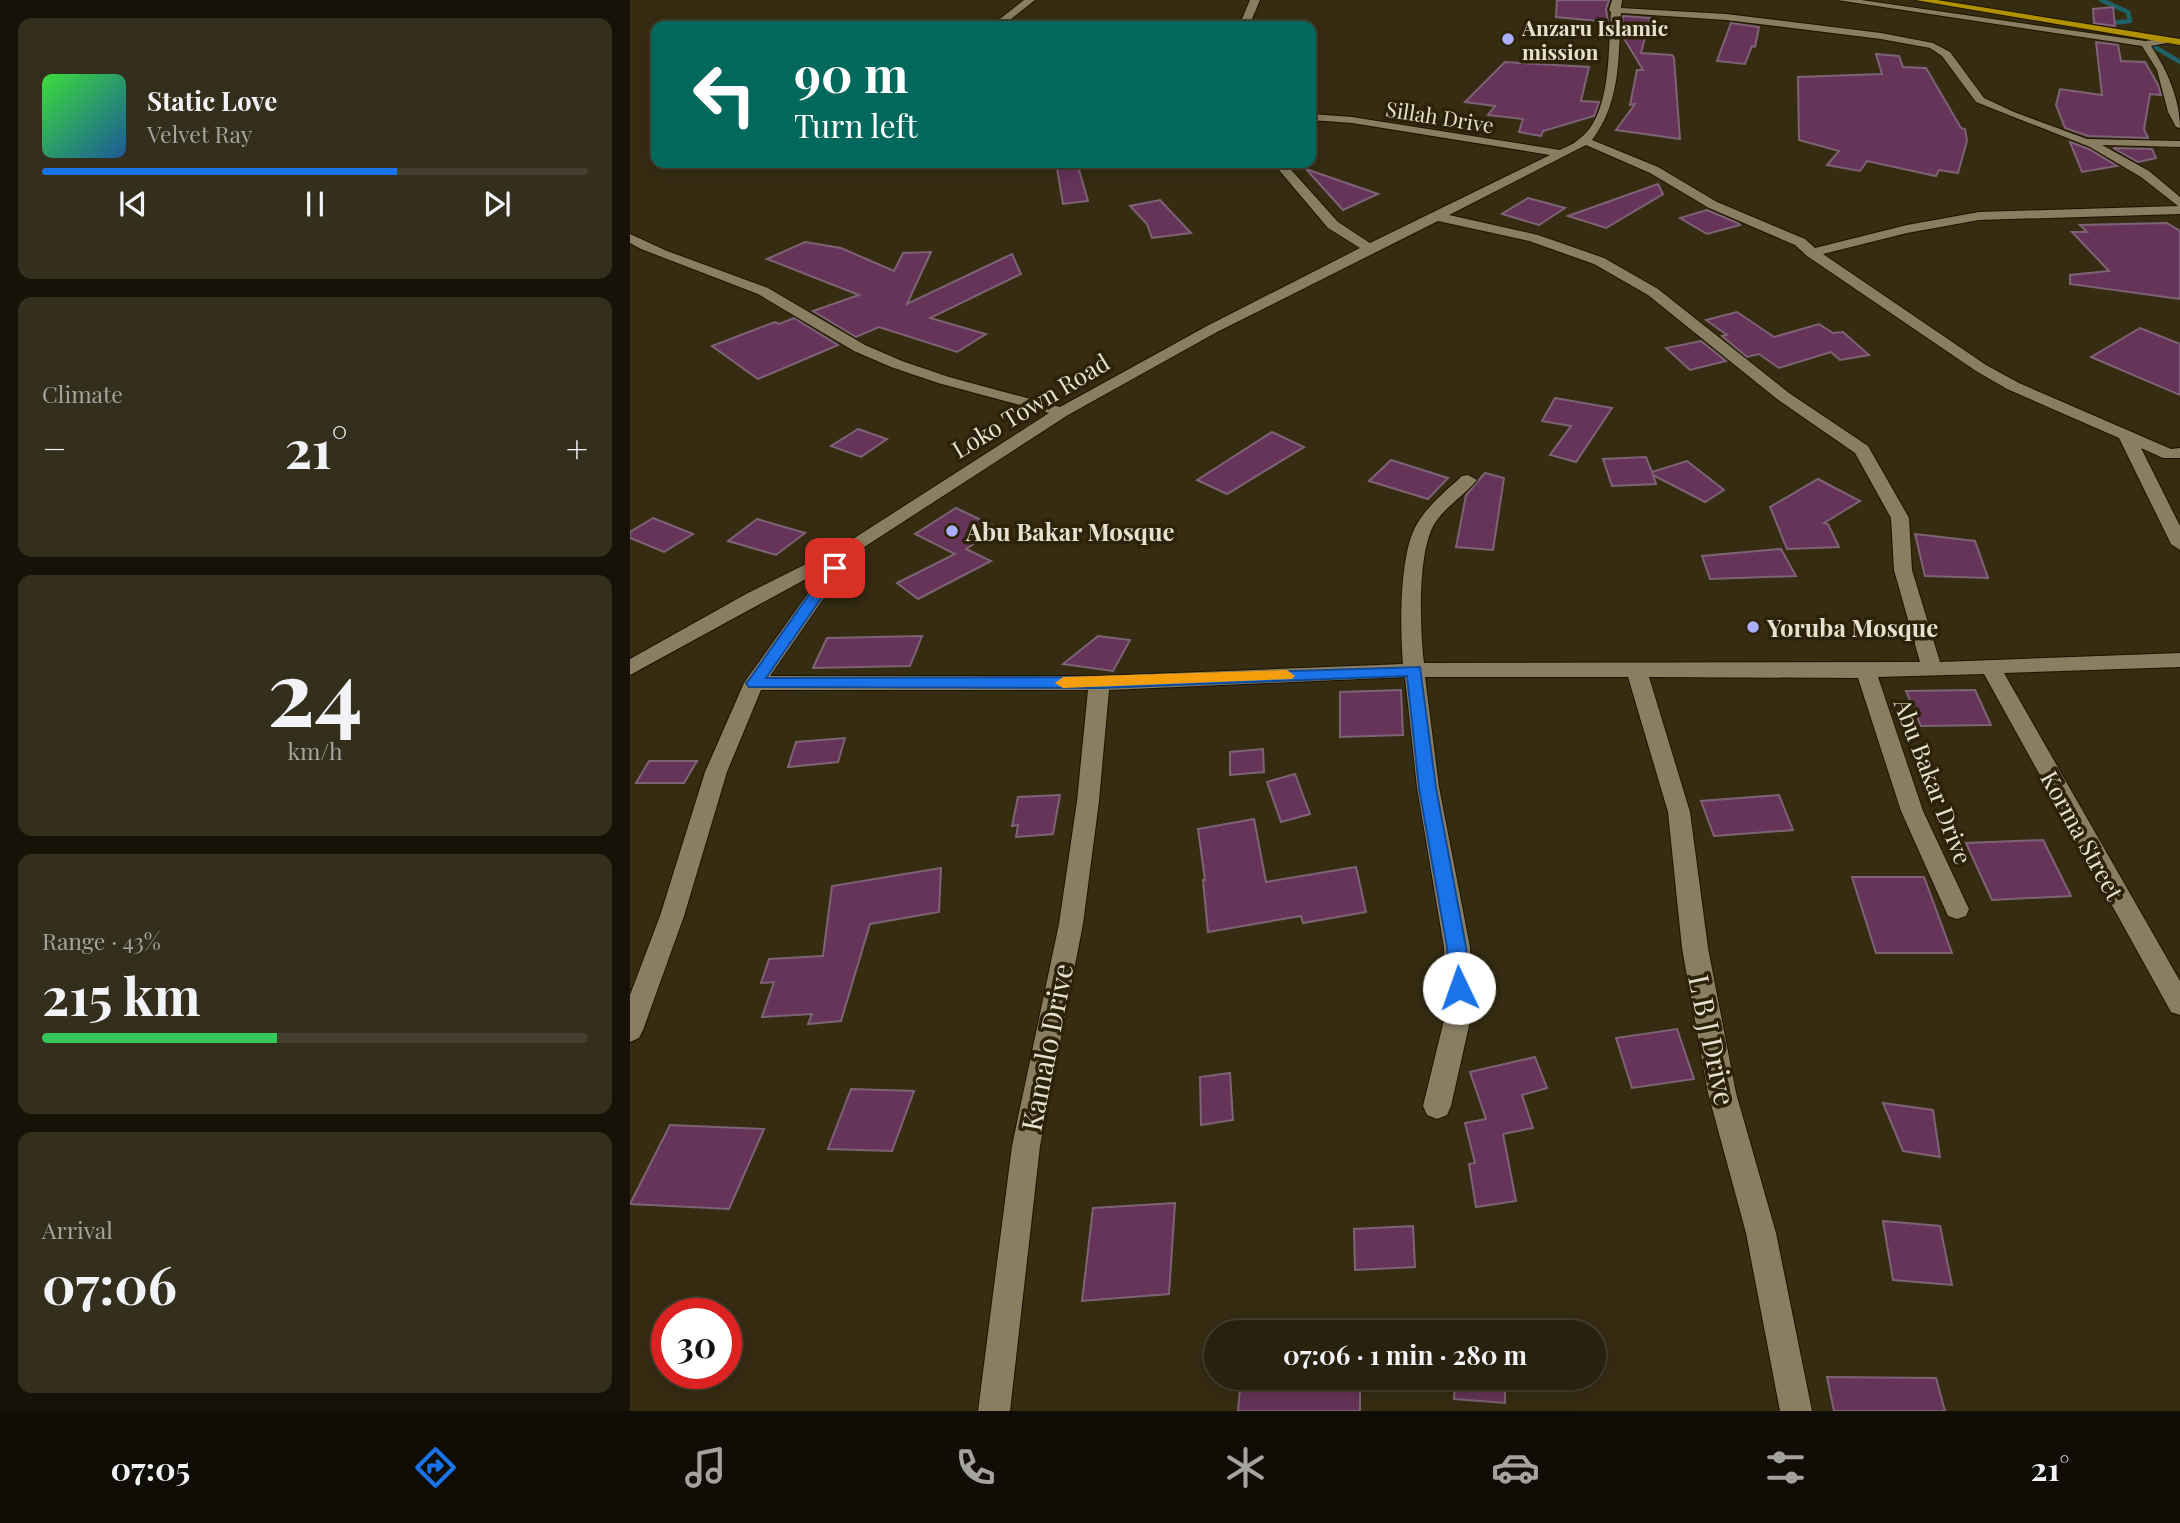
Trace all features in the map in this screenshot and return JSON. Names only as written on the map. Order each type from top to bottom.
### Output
[{"type":"highway","points":[[1920,0],[2176,40]]},
{"type":"highway","points":[[1945,0],[2176,40]]},
{"type":"street","points":[[1003,21],[1030,0]]},
{"type":"street","points":[[1246,21],[1255,0]]},
{"type":"street","points":[[1842,0],[2146,44],[2176,40]]},
{"type":"street","points":[[1615,5],[1881,36],[1933,47],[1947,54],[1980,100],[2010,114],[2084,140],[2145,174],[2180,203]]},
{"type":"street","name":"Loko Town Road","points":[[630,1030],[672,916],[716,772],[754,683],[849,549],[1062,412],[1212,329],[1563,155],[1585,141],[1599,123],[1610,94],[1614,70],[1615,5]]},
{"type":"street","points":[[2146,44],[2162,70],[2173,112],[2180,125]]},
{"type":"street","name":"Sillah Drive","points":[[1316,117],[1352,120],[1563,155]]},
{"type":"street","points":[[2084,140],[2180,144]]},
{"type":"street","points":[[1585,141],[1654,170],[1713,205],[1800,242],[1812,253],[1992,374],[2169,454],[2180,453]]},
{"type":"street","points":[[1283,168],[1333,225],[1370,249]]},
{"type":"street","points":[[1812,253],[1938,221],[1981,215],[2151,213],[2180,210]]},
{"type":"street","points":[[1439,217],[1534,238],[1599,261],[1653,292],[1783,396],[1862,450],[1900,518],[1903,570],[1932,668]]},
{"type":"street","points":[[630,238],[679,262],[766,292],[872,354],[916,371],[1062,412]]},
{"type":"street","points":[[2125,433],[2180,544]]},
{"type":"street","points":[[1437,1105],[1460,1008],[1457,947],[1427,788],[1410,633],[1410,602],[1419,542],[1430,517],[1468,480]]},
{"type":"street","points":[[630,668],[753,598],[849,549]]},
{"type":"street","points":[[754,683],[1100,683],[1415,670],[1866,671],[2180,660]]},
{"type":"street","name":"Korma Street","points":[[1989,665],[2180,1004]]},
{"type":"street","name":"L B J Drive","points":[[1636,669],[1679,811],[1695,948],[1722,1093],[1761,1233],[1796,1411]]},
{"type":"street","name":"Abu Bakar Drive","points":[[1866,671],[1912,811],[1957,909]]},
{"type":"street","name":"Kamalo Drive","points":[[994,1411],[1026,1146],[1071,924],[1088,801],[1100,683]]},
{"type":"building","points":[[1557,0],[1609,0],[1606,9],[1608,22],[1556,17]]},
{"type":"building","points":[[2113,7],[2115,26],[2094,23],[2093,9]]},
{"type":"building","points":[[1623,16],[1650,18],[1641,53],[1672,55],[1674,58],[1680,139],[1616,130],[1635,104],[1630,105],[1637,70],[1643,70],[1622,35]]},
{"type":"building","points":[[1731,23],[1759,27],[1755,47],[1752,46],[1745,64],[1717,61]]},
{"type":"building","points":[[2096,42],[2118,45],[2121,61],[2145,62],[2158,85],[2161,95],[2150,94],[2144,129],[2148,138],[2088,136],[2065,128],[2056,105],[2060,89],[2102,95]]},
{"type":"building","points":[[1876,54],[1899,56],[1903,67],[1926,68],[1961,128],[1965,129],[1967,141],[1958,173],[1939,170],[1936,176],[1867,161],[1860,171],[1827,165],[1839,151],[1799,140],[1798,77],[1882,74]]},
{"type":"building","points":[[1505,62],[1589,67],[1581,101],[1599,102],[1594,116],[1543,131],[1541,136],[1519,132],[1523,119],[1488,115],[1495,106],[1465,102]]},
{"type":"building","points":[[2070,142],[2089,149],[2117,166],[2082,172]]},
{"type":"building","points":[[2113,148],[2152,149],[2156,158],[2138,162]]},
{"type":"building","points":[[1057,168],[1078,168],[1088,201],[1063,204]]},
{"type":"building","points":[[1306,169],[1378,194],[1343,210]]},
{"type":"building","points":[[1658,184],[1663,194],[1606,228],[1568,216]]},
{"type":"building","points":[[1528,198],[1565,208],[1539,225],[1502,214]]},
{"type":"building","points":[[1160,200],[1191,233],[1152,238],[1147,224],[1130,206]]},
{"type":"building","points":[[1707,210],[1740,225],[1707,234],[1680,218]]},
{"type":"building","points":[[2167,223],[2180,231],[2180,299],[2070,284],[2070,275],[2109,271],[2072,232],[2087,232],[2080,225]]},
{"type":"building","points":[[805,242],[841,248],[894,271],[903,253],[931,252],[907,304],[1012,254],[1021,274],[930,318],[986,334],[957,352],[879,327],[856,337],[813,311],[859,295],[767,259]]},
{"type":"building","points":[[1737,312],[1774,337],[1819,324],[1833,333],[1843,332],[1869,355],[1840,360],[1831,352],[1779,368],[1759,354],[1747,357],[1722,336],[1727,335],[1706,320]]},
{"type":"building","points":[[794,318],[838,345],[758,379],[712,346],[775,322],[779,324]]},
{"type":"building","points":[[2140,328],[2180,344],[2180,395],[2091,357]]},
{"type":"building","points":[[1701,341],[1726,361],[1690,370],[1666,348]]},
{"type":"building","points":[[1555,398],[1612,408],[1576,462],[1550,455],[1571,426],[1542,421]]},
{"type":"building","points":[[858,429],[887,439],[861,457],[831,446]]},
{"type":"building","points":[[1272,432],[1304,447],[1227,494],[1197,480]]},
{"type":"building","points":[[1646,457],[1652,472],[1687,461],[1724,490],[1705,502],[1653,475],[1656,484],[1612,486],[1603,459]]},
{"type":"building","points":[[1391,460],[1448,478],[1428,499],[1369,481]]},
{"type":"building","points":[[1485,473],[1504,478],[1493,550],[1456,547],[1466,495]]},
{"type":"building","points":[[1818,479],[1860,501],[1824,523],[1828,524],[1839,547],[1787,549],[1770,507]]},
{"type":"building","points":[[956,508],[998,528],[966,549],[991,561],[918,599],[897,583],[955,554],[915,534]]},
{"type":"building","points":[[653,518],[693,534],[664,552],[630,538],[630,532]]},
{"type":"building","points":[[757,519],[805,533],[776,555],[728,541]]},
{"type":"building","points":[[1915,534],[1975,541],[1988,578],[1925,576]]},
{"type":"building","points":[[1781,549],[1796,576],[1710,579],[1702,556]]},
{"type":"building","points":[[922,636],[910,666],[813,668],[827,638]]},
{"type":"building","points":[[1098,636],[1130,640],[1113,671],[1063,664]]},
{"type":"building","points":[[1401,690],[1403,735],[1340,737],[1340,692]]},
{"type":"building","points":[[1975,690],[1991,725],[1921,726],[1906,691]]},
{"type":"building","points":[[845,738],[838,762],[788,767],[796,742]]},
{"type":"building","points":[[1263,749],[1264,772],[1230,775],[1230,752]]},
{"type":"building","points":[[649,761],[697,761],[684,783],[636,783]]},
{"type":"building","points":[[1295,774],[1310,814],[1281,822],[1267,782]]},
{"type":"building","points":[[1060,795],[1053,834],[1016,837],[1018,825],[1012,826],[1018,797]]},
{"type":"building","points":[[1779,795],[1793,830],[1714,836],[1701,801]]},
{"type":"building","points":[[1254,819],[1266,882],[1356,867],[1366,912],[1303,923],[1301,916],[1208,932],[1198,829]]},
{"type":"building","points":[[2043,840],[2071,896],[1992,900],[1966,843]]},
{"type":"building","points":[[941,868],[939,912],[870,924],[841,1021],[808,1024],[812,1014],[762,1017],[774,982],[761,983],[769,959],[823,956],[832,886]]},
{"type":"building","points":[[1852,877],[1924,877],[1952,953],[1876,953]]},
{"type":"building","points":[[1677,1029],[1694,1079],[1632,1088],[1616,1038]]},
{"type":"building","points":[[1535,1057],[1547,1088],[1522,1095],[1533,1128],[1503,1134],[1516,1201],[1476,1207],[1469,1164],[1475,1163],[1465,1123],[1486,1119],[1470,1072]]},
{"type":"building","points":[[1230,1073],[1233,1120],[1201,1125],[1200,1077]]},
{"type":"building","points":[[851,1089],[914,1091],[892,1151],[828,1149]]},
{"type":"building","points":[[1883,1103],[1933,1110],[1940,1157],[1903,1151]]},
{"type":"building","points":[[670,1125],[764,1129],[729,1209],[630,1204]]},
{"type":"building","points":[[1175,1203],[1169,1294],[1082,1301],[1093,1208]]},
{"type":"building","points":[[1883,1221],[1940,1226],[1952,1285],[1893,1280]]},
{"type":"building","points":[[1413,1226],[1415,1267],[1355,1270],[1354,1229]]},
{"type":"building","points":[[1827,1377],[1936,1378],[1945,1411],[1834,1411]]},
{"type":"building","points":[[1240,1390],[1360,1390],[1360,1411],[1238,1411]]},
{"type":"building","points":[[1454,1390],[1505,1390],[1505,1403],[1454,1399]]},
{"type":"waterway","points":[[2101,0],[2128,12],[2130,21],[2112,23]]},
{"type":"waterway","points":[[2140,38],[2180,62]]},
{"type":"slow traffic","points":[[1063,683],[1287,676]]},
{"type":"place","name":"Anzaru Islamic mission","points":[[1508,39]]},
{"type":"place","name":"Abu Bakar Mosque","points":[[952,531]]},
{"type":"place","name":"Yoruba Mosque","points":[[1753,627]]},
{"type":"route","points":[[835,568],[754,683],[1100,683],[1415,670],[1427,788],[1457,947],[1459,988]]}]
